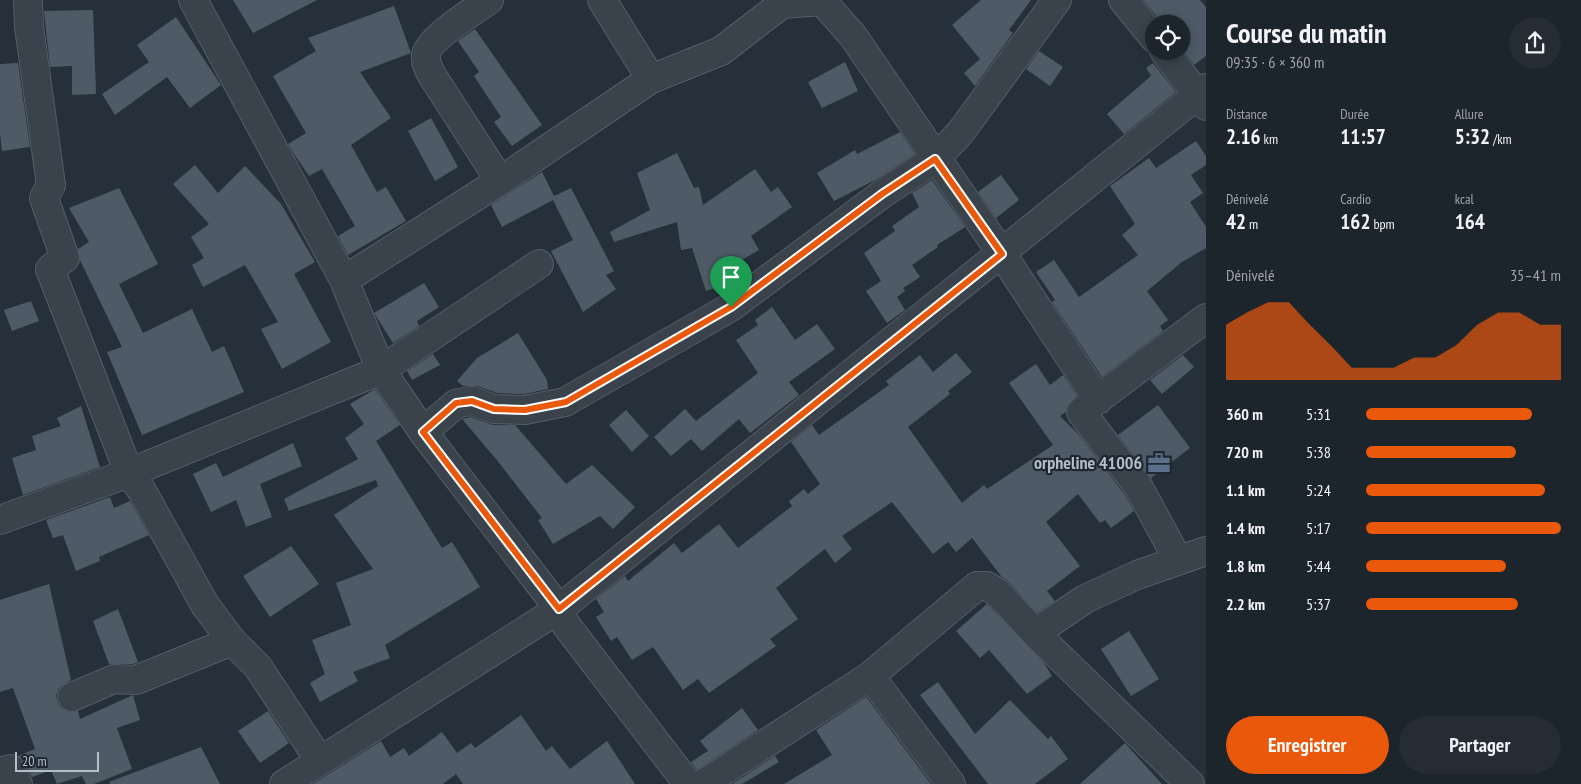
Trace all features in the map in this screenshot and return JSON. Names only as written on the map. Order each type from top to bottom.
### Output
[{"type":"street","points":[[28,0],[51,185],[44,198],[65,258],[50,269],[129,473],[142,491],[205,605],[232,641],[258,667],[320,761]]},
{"type":"street","points":[[193,0],[344,280],[381,370],[423,432],[559,609],[566,625],[688,784]]},
{"type":"street","points":[[489,0],[432,44],[426,54],[427,66],[433,77],[500,181]]},
{"type":"street","points":[[602,0],[651,79]]},
{"type":"street","points":[[423,432],[456,403],[472,401],[494,409],[525,410],[566,402],[731,307],[882,194],[935,159],[960,133],[1057,0]]},
{"type":"street","points":[[1123,0],[1145,27]]},
{"type":"street","points":[[344,280],[500,181],[651,79],[721,51],[782,4],[822,1],[853,36],[935,159],[1002,254],[1098,400]]},
{"type":"street","points":[[284,784],[559,609],[1002,254],[1203,96],[1172,60]]},
{"type":"street","points":[[0,520],[129,473],[381,370],[539,264]]},
{"type":"street","points":[[1178,560],[1138,486],[1082,412],[1206,318]]},
{"type":"street","points":[[1035,633],[1085,600],[1137,575],[1206,551]]},
{"type":"street","points":[[703,784],[870,676],[977,586],[987,586],[998,593],[1035,633],[1190,784]]},
{"type":"street","points":[[72,697],[114,678],[136,680],[232,641]]},
{"type":"street","points":[[870,676],[951,784]]},
{"type":"street","points":[[0,772],[10,769],[18,784]]},
{"type":"building","points":[[233,0],[317,0],[253,33]]},
{"type":"building","points":[[981,0],[1031,0],[1009,30],[1013,33],[975,86],[964,73],[980,59],[952,25]]},
{"type":"building","points":[[1143,0],[1200,0],[1206,7],[1206,56],[1194,65],[1190,60],[1190,15],[1156,15]]},
{"type":"building","points":[[394,6],[411,53],[360,72],[391,118],[351,145],[377,192],[386,187],[406,221],[348,255],[338,236],[355,226],[322,169],[309,176],[288,144],[306,133],[273,76],[316,51],[308,38]]},
{"type":"building","points":[[93,10],[96,94],[72,95],[72,66],[50,67],[44,11]]},
{"type":"building","points":[[176,17],[221,85],[190,108],[167,77],[115,115],[102,94],[149,62],[137,45]]},
{"type":"building","points":[[475,29],[542,125],[512,146],[494,122],[501,117],[474,76],[479,72],[458,41]]},
{"type":"building","points":[[1039,51],[1063,67],[1050,86],[1026,69]]},
{"type":"building","points":[[845,62],[858,91],[822,108],[808,82]]},
{"type":"building","points":[[18,63],[30,147],[2,151],[0,133],[0,64]]},
{"type":"building","points":[[1153,63],[1176,92],[1124,134],[1107,114],[1151,76],[1146,68]]},
{"type":"building","points":[[431,118],[458,167],[435,181],[408,131]]},
{"type":"building","points":[[900,132],[915,154],[877,179],[834,201],[817,173],[855,150],[857,154]]},
{"type":"building","points":[[1196,141],[1206,156],[1206,165],[1191,175],[1203,193],[1190,202],[1206,227],[1206,248],[1182,262],[1147,291],[1168,320],[1160,326],[1163,331],[1102,377],[1052,302],[1055,300],[1036,272],[1054,260],[1079,297],[1138,255],[1122,235],[1135,224],[1110,186],[1149,158],[1156,168]]},
{"type":"building","points":[[677,153],[694,188],[699,187],[703,205],[755,169],[771,192],[778,187],[792,207],[751,236],[759,250],[731,266],[736,281],[706,291],[692,248],[681,250],[677,222],[614,242],[610,232],[650,210],[637,173]]},
{"type":"building","points":[[195,165],[218,193],[245,166],[281,204],[315,262],[294,274],[331,342],[282,369],[261,329],[278,322],[245,265],[203,287],[192,265],[204,258],[191,237],[209,224],[173,184]]},
{"type":"building","points":[[542,172],[554,196],[571,188],[614,271],[606,275],[616,289],[583,312],[551,251],[573,240],[553,200],[502,227],[491,205]]},
{"type":"building","points":[[1001,175],[1019,200],[996,218],[978,192]]},
{"type":"building","points":[[932,180],[965,227],[937,245],[938,247],[912,265],[920,277],[903,288],[905,291],[897,297],[905,310],[887,323],[866,291],[881,281],[864,253],[895,231],[892,226],[919,207],[912,193]]},
{"type":"building","points":[[119,188],[158,264],[119,284],[143,333],[192,309],[212,352],[224,346],[244,392],[142,435],[107,352],[122,347],[80,260],[78,249],[89,242],[69,208]]},
{"type":"building","points":[[424,283],[439,307],[417,321],[419,326],[393,343],[374,313]]},
{"type":"building","points":[[31,301],[39,321],[12,331],[4,310]]},
{"type":"building","points":[[772,307],[795,340],[817,324],[835,349],[789,382],[799,395],[750,433],[739,419],[702,451],[691,439],[671,456],[654,437],[685,409],[696,421],[758,373],[736,340],[758,325],[755,320]]},
{"type":"building","points":[[518,333],[547,380],[548,389],[524,394],[497,393],[477,386],[463,386],[457,381],[477,358]]},
{"type":"building","points":[[956,353],[972,372],[948,391],[950,394],[908,427],[962,503],[984,485],[987,489],[1053,445],[1009,383],[1036,364],[1050,385],[1063,375],[1077,396],[1067,406],[1066,412],[1060,416],[1080,436],[1125,495],[1134,511],[1111,528],[1105,520],[1100,523],[1078,494],[1046,522],[1080,566],[1047,591],[1055,601],[1037,613],[1009,582],[1001,576],[972,538],[956,552],[948,542],[933,554],[892,502],[842,536],[852,549],[835,563],[825,549],[776,588],[798,619],[770,639],[776,646],[709,693],[698,679],[683,690],[653,647],[632,660],[617,637],[611,641],[596,617],[604,612],[596,599],[625,576],[628,581],[674,543],[682,553],[719,524],[738,548],[792,506],[789,501],[804,489],[808,494],[820,484],[791,442],[812,425],[819,435],[889,385],[886,381],[920,355],[933,372]]},
{"type":"building","points":[[433,354],[440,365],[412,380],[407,371]]},
{"type":"building","points":[[1183,355],[1194,367],[1162,394],[1150,380]]},
{"type":"building","points":[[375,389],[400,425],[376,441],[442,548],[452,542],[480,587],[385,645],[390,658],[353,672],[358,681],[320,702],[310,683],[325,674],[312,640],[351,625],[336,583],[373,569],[334,515],[378,486],[376,480],[289,511],[284,499],[358,459],[345,438],[364,424],[350,404]]},
{"type":"building","points":[[1158,405],[1190,448],[1151,478],[1118,435]]},
{"type":"building","points":[[81,406],[100,467],[23,495],[12,458],[36,450],[32,436],[61,426],[57,418]]},
{"type":"building","points":[[626,410],[649,436],[632,452],[609,425]]},
{"type":"building","points":[[470,417],[493,425],[515,425],[566,484],[592,465],[635,507],[613,529],[600,516],[553,544],[538,520],[542,518],[462,419]]},
{"type":"building","points":[[293,443],[302,466],[260,484],[272,517],[246,527],[236,500],[211,512],[193,474],[216,463],[223,477]]},
{"type":"building","points":[[110,497],[114,508],[130,501],[149,535],[99,557],[100,561],[76,571],[63,535],[53,538],[46,520]]},
{"type":"building","points":[[291,546],[319,584],[270,617],[243,576]]},
{"type":"building","points":[[49,584],[71,680],[59,688],[56,696],[58,704],[62,709],[70,712],[78,711],[80,719],[133,695],[140,720],[117,728],[132,769],[94,784],[86,784],[82,776],[57,784],[51,770],[32,777],[24,762],[18,756],[35,749],[13,688],[0,692],[0,600]]},
{"type":"building","points":[[987,604],[1044,663],[1052,676],[1027,694],[989,650],[980,658],[956,631]]},
{"type":"building","points":[[118,609],[138,662],[133,664],[109,664],[93,621]]},
{"type":"building","points":[[1129,631],[1159,679],[1131,696],[1101,649]]},
{"type":"building","points":[[938,682],[975,734],[1010,700],[1048,739],[1051,736],[1068,759],[1035,784],[988,784],[920,695]]},
{"type":"building","points":[[866,697],[931,784],[784,784],[832,755],[816,730]]},
{"type":"building","points":[[742,708],[758,730],[697,770],[691,762],[708,751],[700,741]]},
{"type":"building","points":[[268,711],[289,743],[260,763],[238,731]]},
{"type":"building","points":[[521,715],[546,751],[552,746],[570,769],[607,741],[635,784],[463,784],[456,774],[443,784],[313,784],[381,741],[390,757],[404,748],[409,756],[442,732],[457,753],[471,743],[475,748]]},
{"type":"building","points":[[1125,743],[1162,784],[1080,784]]},
{"type":"building","points":[[201,747],[220,784],[110,784],[109,782]]},
{"type":"building","points":[[775,756],[779,762],[742,784],[732,784]]},
{"type":"place","name":"orpheline 41006","points":[[1159,463]]},
{"type":"route","points":[[935,159],[1002,254],[559,609],[423,432],[456,403],[472,401],[494,409],[525,410],[566,402],[731,307],[882,194],[935,159]]}]
